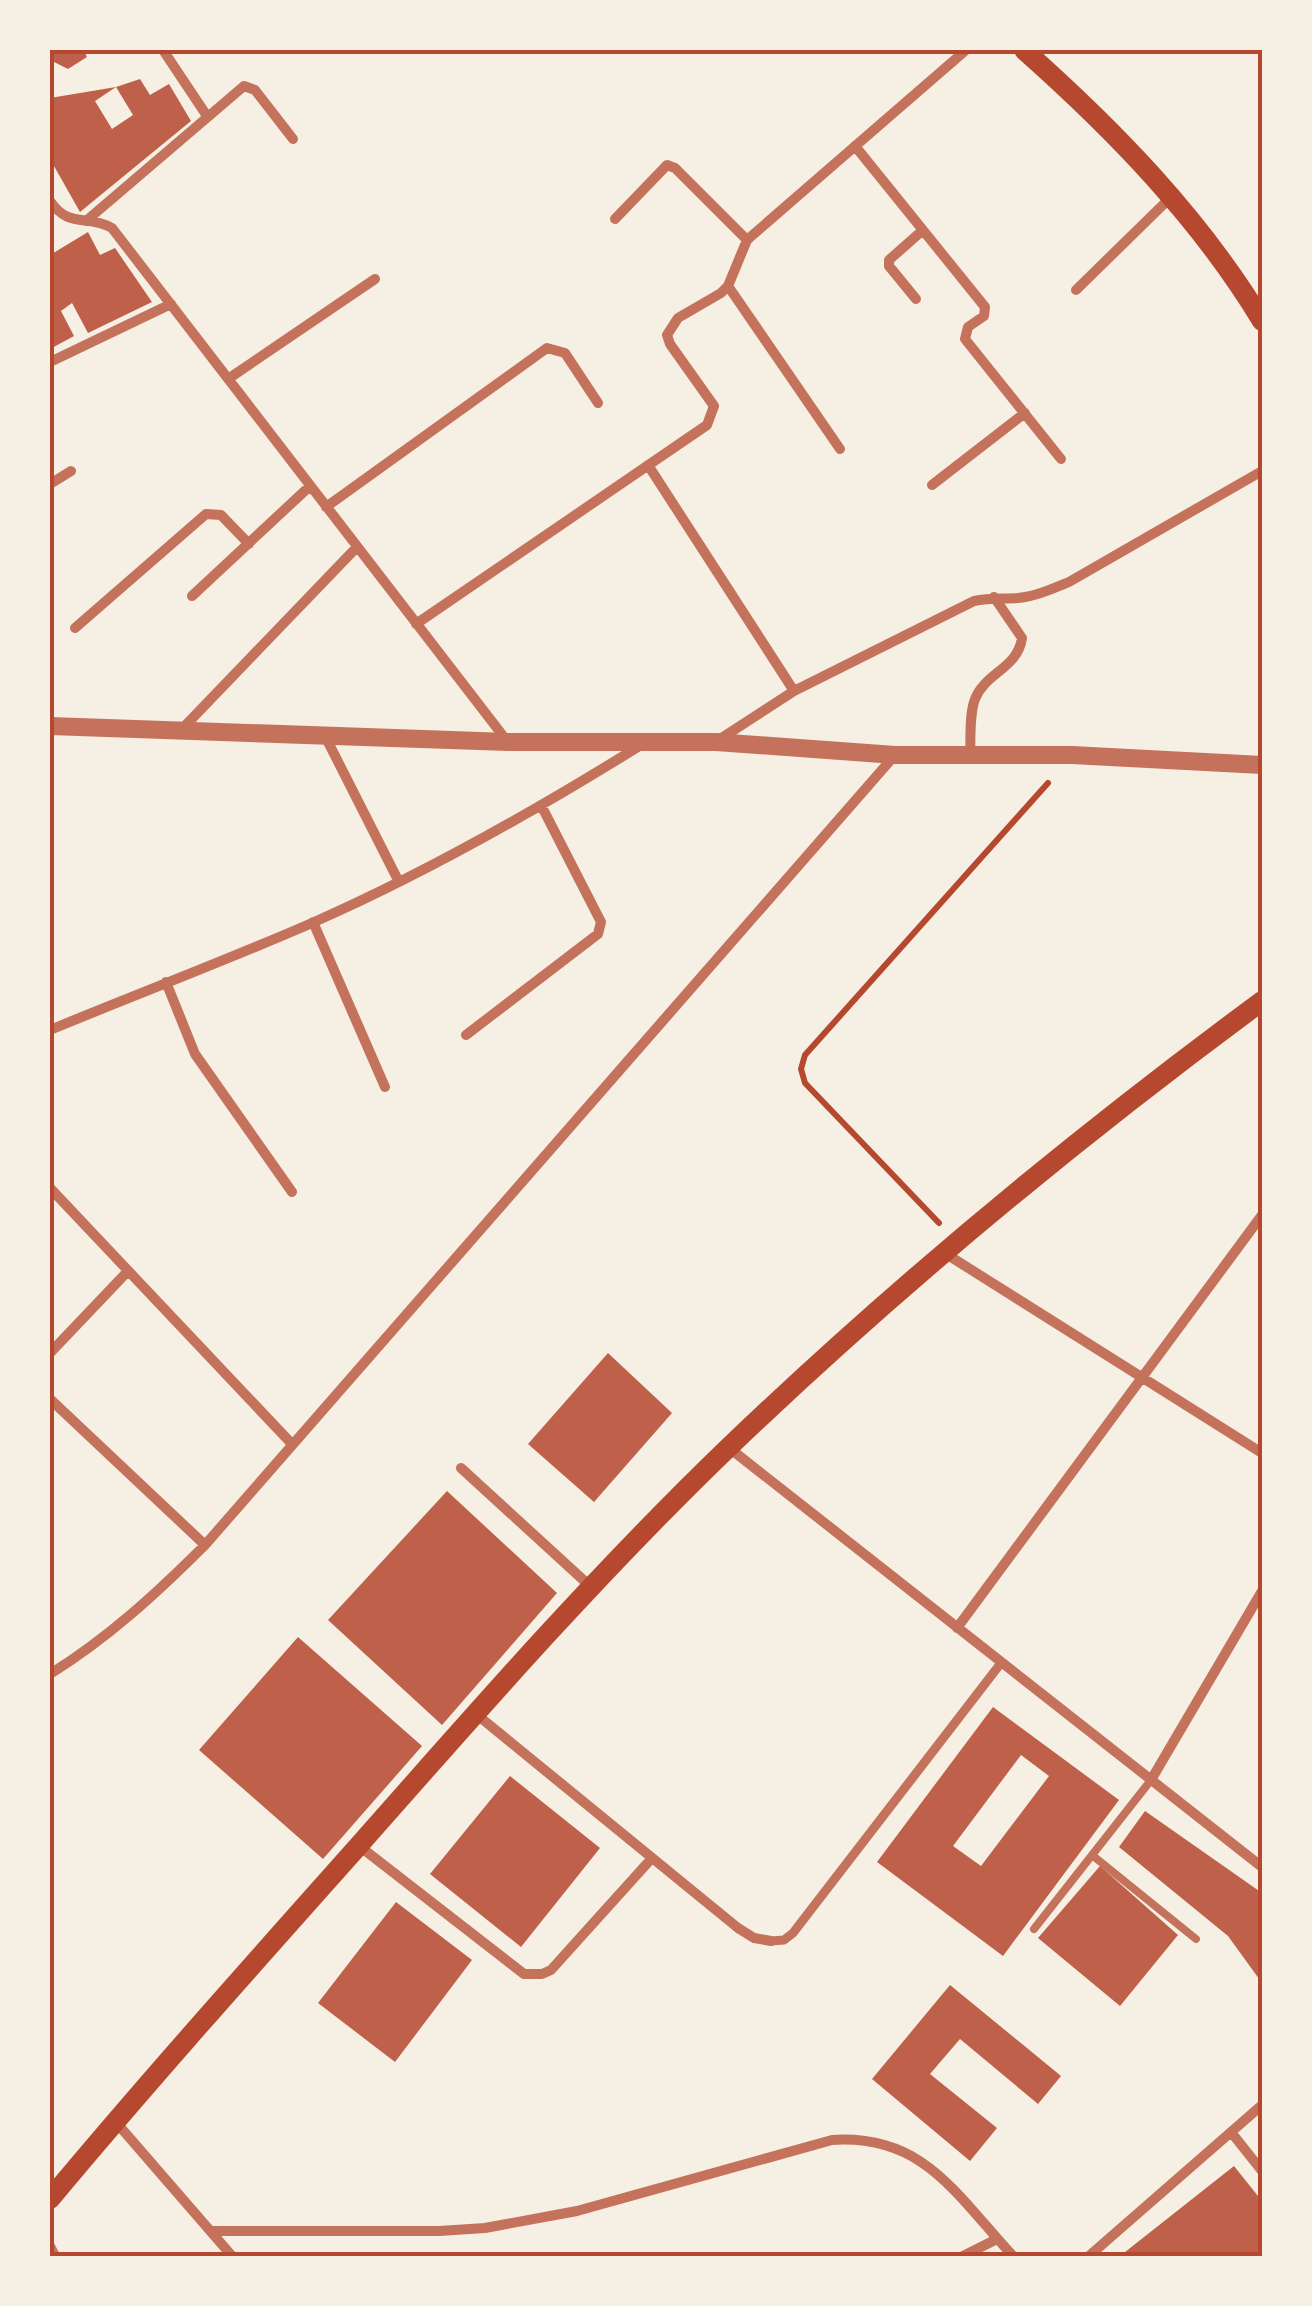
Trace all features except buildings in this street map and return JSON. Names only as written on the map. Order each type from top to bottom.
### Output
[{"type":"main road","points":[[1024,50],[1131,150],[1208,240],[1262,321]]},
{"type":"main road","points":[[50,2199],[475,1713],[590,1587],[728,1447],[950,1246],[1057,1157],[1262,1000]]},
{"type":"street","points":[[164,50],[208,116]]},
{"type":"street","points":[[416,624],[707,424],[714,414],[711,398],[670,344],[668,335],[678,318],[721,293],[728,286],[747,240],[966,50]]},
{"type":"street","points":[[86,221],[244,86],[255,90],[293,139]]},
{"type":"street","points":[[856,146],[984,306],[984,316],[968,328],[965,339],[1061,459]]},
{"type":"street","points":[[615,219],[667,165],[675,168],[747,240]]},
{"type":"street","points":[[1076,290],[1171,197]]},
{"type":"street","points":[[50,201],[69,220],[101,222],[112,228],[508,742]]},
{"type":"street","points":[[916,300],[889,266],[889,260],[923,230]]},
{"type":"street","points":[[228,379],[375,279]]},
{"type":"street","points":[[728,286],[840,449]]},
{"type":"street","points":[[50,362],[171,304]]},
{"type":"street","points":[[326,506],[548,348],[564,353],[598,403]]},
{"type":"street","points":[[932,485],[1024,413]]},
{"type":"street","points":[[648,465],[794,690]]},
{"type":"street","points":[[50,484],[70,471]]},
{"type":"street","points":[[716,742],[794,690],[974,601],[1032,595],[1068,582],[1262,471]]},
{"type":"street","points":[[192,596],[310,486]]},
{"type":"street","points":[[76,628],[206,514],[221,515],[249,544]]},
{"type":"street","points":[[182,729],[357,547]]},
{"type":"street","points":[[970,755],[974,700],[988,680],[1013,660],[1022,638],[994,597]]},
{"type":"street","points":[[50,726],[508,742],[716,742],[896,754],[1072,756],[1262,765]]},
{"type":"street","points":[[325,736],[398,882]]},
{"type":"street","points":[[50,1030],[314,922],[398,882],[542,807],[646,742]]},
{"type":"street","points":[[50,1674],[149,1601],[205,1545],[896,754]]},
{"type":"street","points":[[466,1035],[598,934],[601,922],[542,807]]},
{"type":"street","points":[[314,922],[385,1087]]},
{"type":"street","points":[[166,982],[195,1054],[292,1192]]},
{"type":"street","points":[[50,1188],[291,1443]]},
{"type":"street","points":[[957,1628],[1262,1215]]},
{"type":"street","points":[[950,1246],[1142,1378],[1262,1452]]},
{"type":"street","points":[[50,1352],[128,1271]]},
{"type":"street","points":[[50,1399],[205,1545]]},
{"type":"street","points":[[728,1447],[1262,1867]]},
{"type":"street","points":[[461,1468],[590,1587]]},
{"type":"street","points":[[1151,1780],[1262,1591]]},
{"type":"street","points":[[475,1713],[738,1928],[754,1938],[784,1940],[794,1933],[1001,1662]]},
{"type":"street","points":[[358,1845],[524,1974],[533,1976],[550,1970],[652,1858]]},
{"type":"street","points":[[1089,2256],[1262,2105]]},
{"type":"street","points":[[115,2121],[232,2256]]},
{"type":"street","points":[[1231,2132],[1262,2172]]},
{"type":"street","points":[[211,2231],[485,2228],[577,2211],[832,2140],[861,2138],[890,2143],[916,2156],[1013,2256]]},
{"type":"street","points":[[963,2256],[997,2240]]},
{"type":"street","points":[[50,2246],[55,2256]]},
{"type":"lane","points":[[1034,1929],[1151,1780]]},
{"type":"lane","points":[[1092,1855],[1196,1939]]},
{"type":"path","points":[[950,1246],[805,1083],[801,1069],[805,1055],[1072,756]]}]
